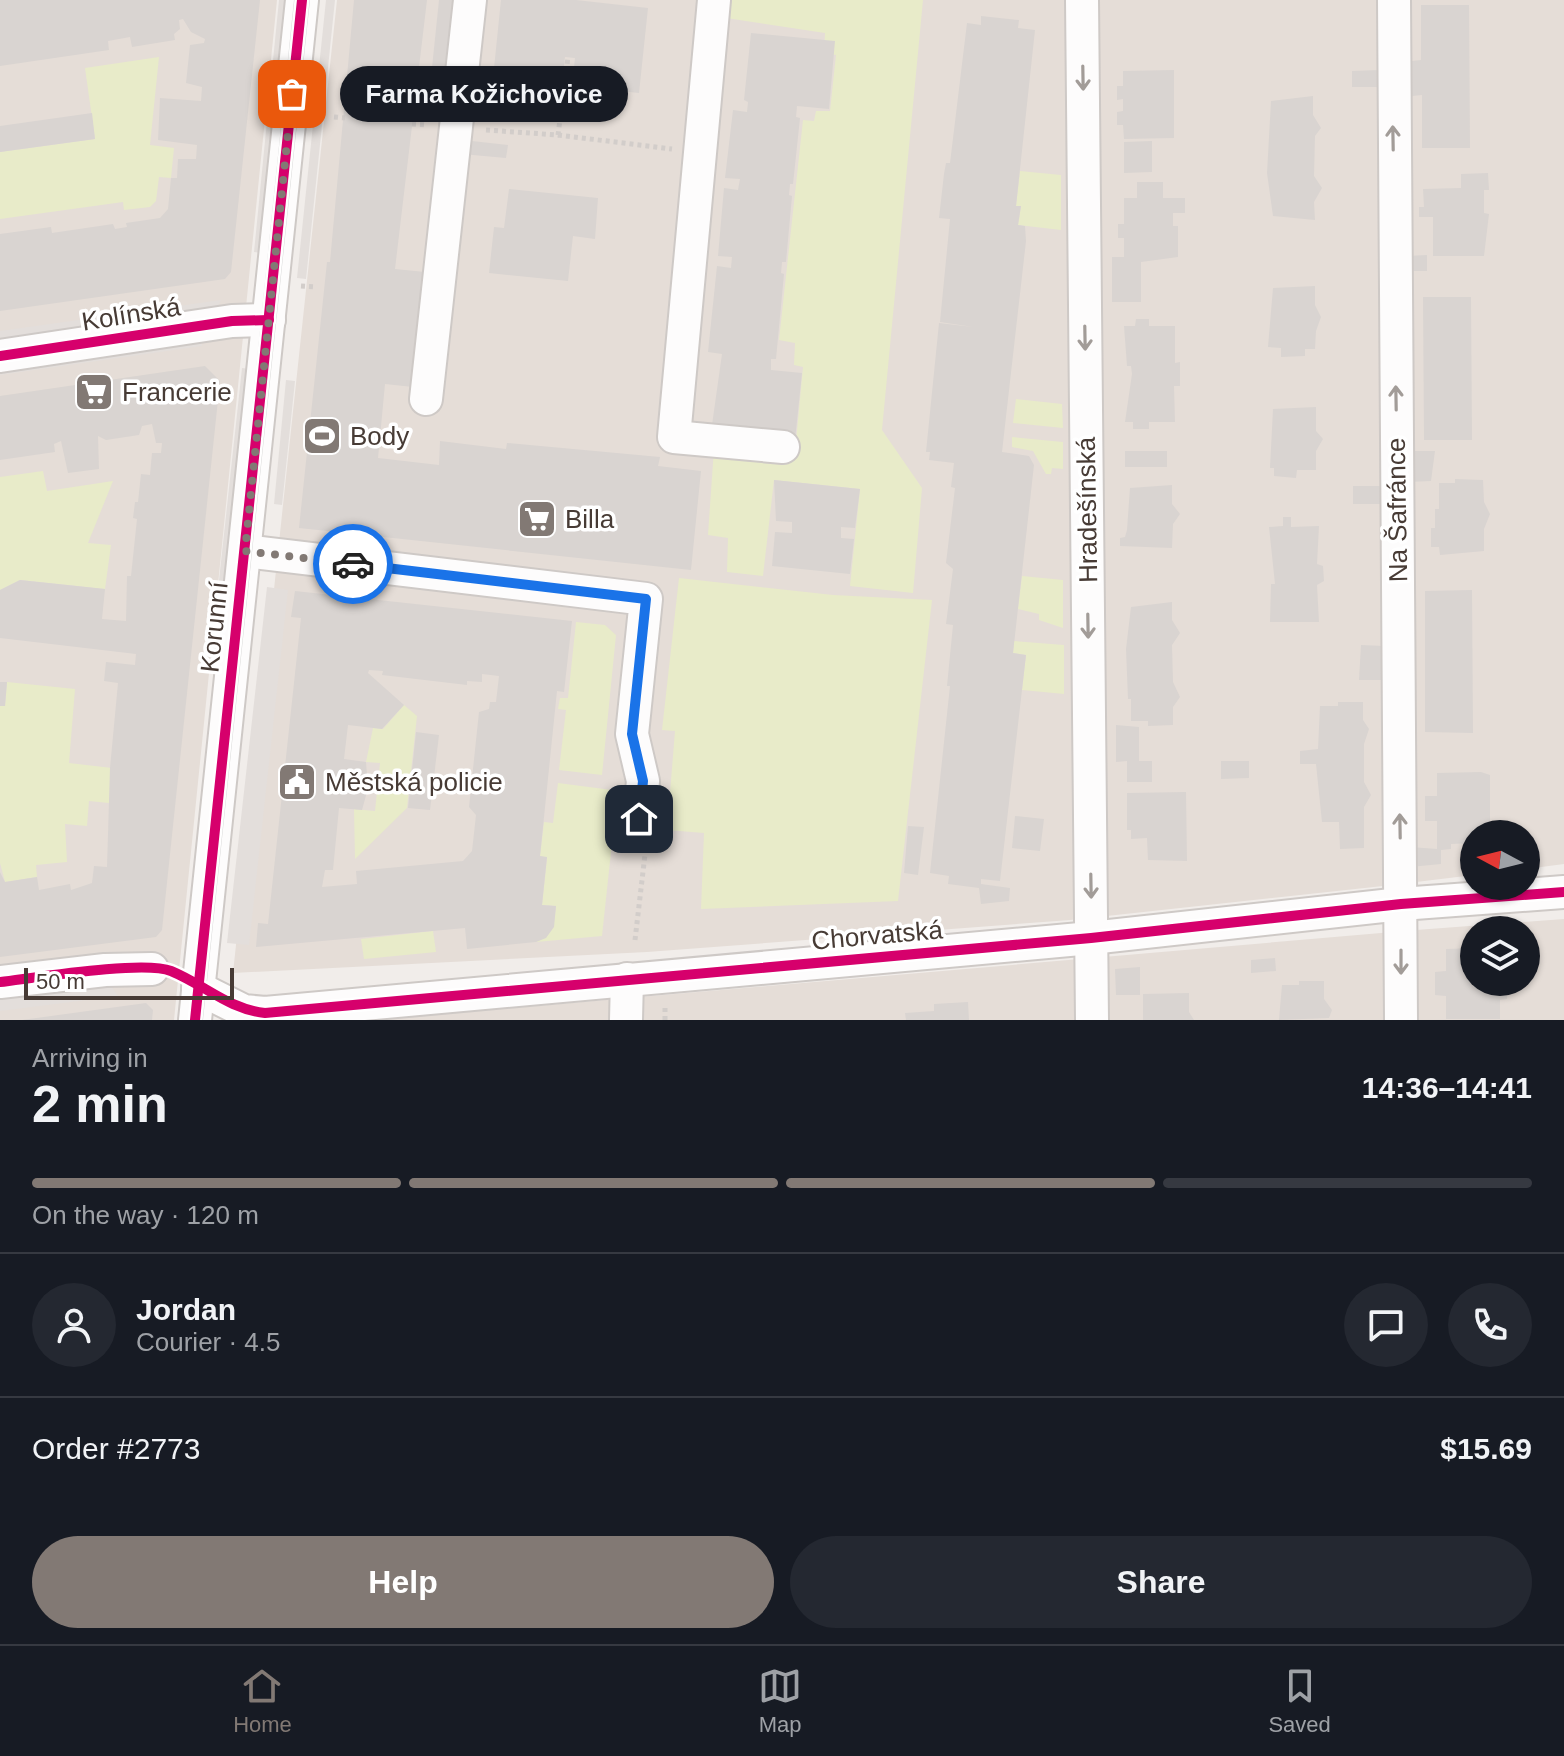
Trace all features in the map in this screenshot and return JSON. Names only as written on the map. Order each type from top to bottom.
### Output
[{"type":"street","name":"Korunní","points":[[195,1020],[302,0]]},
{"type":"street","points":[[426,399],[470,0]]},
{"type":"street","points":[[714,0],[674,437],[783,447]]},
{"type":"street","name":"Hradešínská","points":[[1082,0],[1092,1020]]},
{"type":"street","name":"Na Šafránce","points":[[1394,0],[1401,1020]]},
{"type":"street","name":"Kolínská","points":[[0,356],[232,321],[269,320]]},
{"type":"street","points":[[245,551],[646,599],[632,734],[643,781],[643,827]]},
{"type":"street","name":"Chorvatská","points":[[198,988],[244,1011],[265,1013],[1091,938],[1401,904],[1564,892]]},
{"type":"street","points":[[0,982],[105,970],[152,969]]},
{"type":"street","points":[[626,1020],[627,979]]},
{"type":"street","points":[[198,988],[216,1020]]},
{"type":"path","points":[[558,135],[568,57]]},
{"type":"path","points":[[334,117],[345,118]]},
{"type":"path","points":[[497,131],[639,145]]},
{"type":"path","points":[[635,940],[643,827]]},
{"type":"path","points":[[665,1006],[665,1020]]},
{"type":"shaded area","points":[[0,0],[277,0],[174,1020],[0,1020]]},
{"type":"shaded area","points":[[279,0],[289,0],[262,253],[254,252]]},
{"type":"shaded area","points":[[326,0],[335,0],[306,279],[297,278]]},
{"type":"shaded area","points":[[337,0],[1564,0],[1564,864],[1540,867],[1540,820],[1460,820],[1460,877],[1070,920],[647,952],[233,973]]},
{"type":"shaded area","points":[[221,300],[212,319],[0,350],[0,331]]},
{"type":"shaded area","points":[[200,336],[202,346],[0,375],[0,365]]},
{"type":"shaded area","points":[[242,368],[250,369],[225,610],[216,608]]},
{"type":"shaded area","points":[[286,380],[295,381],[282,505],[274,504]]},
{"type":"shaded area","points":[[267,587],[288,590],[249,945],[227,943]]},
{"type":"shaded area","points":[[1564,919],[1564,1020],[374,1020],[1460,927],[1460,996],[1540,996],[1540,921]]},
{"type":"shaded area","points":[[107,979],[118,996],[0,1011],[0,992]]},
{"type":"green space","points":[[714,0],[923,0],[882,430],[922,488],[913,593],[850,586],[860,489],[774,480],[763,576],[727,572],[728,538],[708,535],[715,434],[796,441],[803,367],[794,365],[795,343],[779,340],[803,120],[814,121],[816,111],[830,111],[836,55],[824,53],[825,33],[713,16]]},
{"type":"green space","points":[[159,57],[150,145],[174,148],[171,178],[159,177],[156,201],[150,207],[124,210],[123,202],[0,219],[0,152],[95,139],[85,68]]},
{"type":"green space","points":[[1020,171],[1061,175],[1061,230],[1018,225],[1021,206],[1016,206]]},
{"type":"green space","points":[[1016,399],[1062,404],[1063,428],[1013,423]]},
{"type":"green space","points":[[1012,437],[1063,442],[1063,469],[1052,468],[1051,474],[1046,474],[1033,451],[1012,447]]},
{"type":"green space","points":[[43,471],[47,491],[113,481],[88,543],[111,545],[105,589],[20,580],[0,590],[0,477]]},
{"type":"green space","points":[[1022,576],[1063,580],[1063,628],[1039,620],[1039,614],[1018,609]]},
{"type":"green space","points":[[679,578],[833,595],[932,600],[898,901],[701,909],[704,833],[667,830],[675,731],[662,730]]},
{"type":"green space","points":[[576,622],[605,625],[616,635],[602,775],[559,770],[566,710],[558,709],[560,698],[568,698]]},
{"type":"green space","points":[[1014,641],[1064,645],[1064,694],[1022,690],[1026,655],[1013,653]]},
{"type":"green space","points":[[7,682],[75,689],[69,763],[112,768],[109,803],[89,801],[87,826],[65,824],[67,862],[36,865],[37,877],[5,882],[0,863],[0,706],[5,706]]},
{"type":"green space","points":[[404,705],[417,716],[407,808],[355,859],[354,809],[375,811],[380,763],[366,762],[373,728],[383,729]]},
{"type":"green space","points":[[558,783],[612,790],[617,796],[602,936],[536,942],[550,932],[555,918],[556,906],[542,905],[547,858],[540,856],[544,822],[553,823]]},
{"type":"green space","points":[[433,931],[436,952],[364,959],[361,939]]},
{"type":"building","points":[[0,0],[260,0],[231,272],[225,279],[0,311],[0,234],[51,227],[52,233],[113,224],[115,229],[127,227],[126,223],[160,218],[168,209],[171,178],[177,178],[178,159],[196,159],[197,145],[158,140],[160,98],[201,101],[202,87],[186,83],[190,45],[204,43],[205,39],[191,32],[183,19],[179,20],[180,29],[174,34],[175,40],[132,47],[130,37],[108,41],[109,50],[0,66]]},
{"type":"building","points":[[354,0],[427,0],[395,269],[425,272],[413,387],[385,384],[378,458],[439,465],[440,441],[506,449],[507,443],[660,457],[658,466],[701,471],[691,570],[299,528],[327,262],[330,262]]},
{"type":"building","points":[[439,0],[460,0],[449,119],[427,116]]},
{"type":"building","points":[[501,0],[576,0],[648,8],[639,93],[572,86],[575,58],[565,57],[563,75],[494,68]]},
{"type":"building","points":[[1421,5],[1469,5],[1470,148],[1422,148],[1422,95],[1412,96],[1412,61],[1421,60]]},
{"type":"building","points":[[981,16],[1019,20],[1018,28],[1035,30],[1016,206],[1021,206],[1018,225],[1025,226],[1026,241],[1002,452],[1029,456],[1034,465],[1013,653],[1026,655],[1000,881],[981,879],[981,884],[1010,888],[1009,901],[981,904],[979,888],[948,884],[949,876],[930,873],[950,686],[947,686],[953,625],[946,624],[953,569],[946,563],[955,488],[951,487],[954,463],[929,460],[930,452],[926,452],[939,323],[973,327],[940,322],[950,219],[939,218],[946,163],[950,163],[967,23],[981,25]]},
{"type":"building","points":[[751,33],[835,41],[829,109],[797,106],[796,117],[800,118],[793,184],[790,184],[789,195],[792,196],[786,262],[782,262],[781,273],[784,274],[776,359],[771,359],[771,370],[802,373],[795,440],[711,432],[722,354],[708,352],[717,266],[731,268],[732,257],[718,256],[724,188],[738,190],[740,179],[725,178],[733,110],[747,112],[748,102],[744,100]]},
{"type":"building","points":[[1174,70],[1174,138],[1124,139],[1123,125],[1117,125],[1117,112],[1123,111],[1123,99],[1117,100],[1117,86],[1123,86],[1123,71]]},
{"type":"building","points":[[1380,70],[1379,87],[1352,87],[1352,71]]},
{"type":"building","points":[[1313,96],[1313,115],[1321,128],[1315,136],[1314,176],[1322,188],[1314,202],[1315,220],[1273,216],[1267,173],[1271,101]]},
{"type":"building","points":[[92,113],[95,139],[0,152],[0,126]]},
{"type":"building","points":[[463,140],[508,145],[506,158],[462,154]]},
{"type":"building","points":[[1152,141],[1152,172],[1124,173],[1124,142]]},
{"type":"building","points":[[1488,173],[1489,190],[1484,190],[1484,213],[1489,214],[1484,256],[1433,256],[1433,217],[1419,217],[1419,207],[1424,207],[1423,189],[1461,188],[1461,174]]},
{"type":"building","points":[[1137,182],[1163,182],[1163,198],[1185,198],[1185,213],[1173,213],[1173,226],[1178,226],[1178,257],[1141,262],[1141,302],[1112,302],[1112,257],[1124,257],[1124,238],[1118,238],[1118,224],[1124,224],[1124,198],[1137,198]]},
{"type":"building","points":[[509,189],[598,198],[595,239],[573,236],[568,281],[489,273],[494,227],[504,228]]},
{"type":"building","points":[[1427,255],[1427,271],[1406,271],[1406,256]]},
{"type":"building","points":[[1315,286],[1315,305],[1321,317],[1315,349],[1305,349],[1305,356],[1281,357],[1281,348],[1268,347],[1273,288]]},
{"type":"building","points":[[1423,297],[1471,297],[1472,440],[1424,440]]},
{"type":"building","points":[[1136,319],[1149,319],[1149,326],[1175,326],[1175,363],[1180,362],[1180,386],[1174,386],[1175,422],[1149,422],[1149,429],[1133,429],[1133,422],[1125,422],[1132,374],[1131,366],[1127,366],[1124,326],[1135,326]]},
{"type":"building","points":[[205,366],[220,381],[162,930],[156,937],[0,957],[0,872],[5,882],[37,877],[39,890],[70,884],[71,890],[92,883],[94,866],[107,867],[110,768],[118,683],[104,681],[106,662],[135,665],[136,654],[0,638],[0,590],[20,580],[105,589],[102,619],[126,621],[127,576],[131,576],[137,519],[133,518],[135,502],[138,502],[141,474],[150,475],[152,453],[161,453],[162,443],[156,443],[152,424],[142,426],[139,435],[106,440],[98,436],[99,469],[68,473],[61,441],[54,444],[55,452],[0,460],[0,396]]},
{"type":"building","points":[[1316,407],[1316,431],[1323,439],[1316,451],[1316,470],[1297,470],[1296,478],[1274,476],[1274,468],[1270,468],[1273,409]]},
{"type":"building","points":[[1125,451],[1167,451],[1167,467],[1125,467]]},
{"type":"building","points":[[1408,451],[1435,451],[1431,481],[1408,482]]},
{"type":"building","points":[[1455,479],[1483,480],[1484,502],[1490,514],[1484,529],[1484,551],[1440,555],[1439,547],[1431,547],[1435,509],[1439,509],[1439,483],[1455,483]]},
{"type":"building","points":[[774,480],[860,489],[855,528],[841,527],[841,538],[854,539],[850,574],[772,566],[775,532],[792,533],[792,522],[776,521]]},
{"type":"building","points":[[1172,485],[1172,504],[1180,514],[1173,524],[1172,548],[1120,546],[1120,538],[1125,537],[1127,530],[1130,488]]},
{"type":"building","points":[[1353,486],[1383,486],[1384,504],[1353,504]]},
{"type":"building","points":[[1283,517],[1291,517],[1291,527],[1319,526],[1317,564],[1323,566],[1324,581],[1317,585],[1319,622],[1270,622],[1271,584],[1275,584],[1269,527],[1283,526]]},
{"type":"building","points":[[1472,590],[1473,733],[1425,732],[1425,591]]},
{"type":"building","points":[[295,591],[572,621],[564,692],[557,691],[540,856],[547,857],[542,905],[556,906],[554,927],[546,938],[536,942],[467,949],[465,928],[256,947],[258,923],[268,924],[301,618],[291,617]],"holes":[[[369,670],[383,671],[382,675],[467,685],[467,681],[482,682],[482,674],[499,676],[496,702],[490,702],[489,709],[479,712],[469,807],[476,815],[472,851],[463,861],[356,871],[357,884],[322,887],[325,870],[333,870],[339,808],[362,810],[368,788],[366,762],[344,759],[348,725],[382,729],[404,705],[368,673]]]},
{"type":"building","points":[[1172,602],[1172,620],[1180,633],[1172,645],[1173,682],[1180,697],[1173,707],[1173,725],[1148,726],[1148,721],[1131,721],[1126,649],[1131,607]]},
{"type":"building","points":[[1361,645],[1384,646],[1385,680],[1359,680]]},
{"type":"building","points":[[0,682],[7,682],[5,706],[0,706]]},
{"type":"building","points":[[1338,702],[1363,702],[1363,720],[1369,729],[1364,744],[1364,782],[1371,795],[1364,807],[1364,848],[1340,849],[1339,822],[1322,822],[1316,764],[1300,764],[1300,751],[1318,749],[1320,706],[1338,706]]},
{"type":"building","points":[[1116,725],[1139,727],[1139,761],[1152,761],[1152,782],[1127,782],[1127,761],[1116,762]]},
{"type":"building","points":[[416,732],[439,735],[430,810],[408,808]]},
{"type":"building","points":[[1221,761],[1249,761],[1249,778],[1221,779]]},
{"type":"building","points":[[1481,772],[1490,775],[1490,820],[1460,820],[1460,844],[1451,844],[1451,849],[1441,850],[1441,864],[1410,867],[1410,847],[1437,849],[1437,821],[1425,821],[1425,796],[1437,796],[1437,773]]},
{"type":"building","points":[[1186,792],[1187,861],[1148,860],[1147,838],[1131,839],[1131,830],[1127,830],[1127,793]]},
{"type":"building","points":[[1015,816],[1044,819],[1040,851],[1012,848]]},
{"type":"building","points":[[908,826],[924,827],[918,875],[904,873]]},
{"type":"building","points":[[1460,948],[1460,996],[1507,996],[1507,999],[1500,1000],[1500,1019],[1446,1019],[1446,996],[1435,995],[1435,972],[1446,971],[1446,949]]},
{"type":"building","points":[[1275,958],[1276,971],[1251,973],[1251,960]]},
{"type":"building","points":[[1140,967],[1140,995],[1116,995],[1115,969]]},
{"type":"building","points":[[1299,981],[1324,981],[1324,999],[1332,1010],[1329,1018],[1279,1020],[1282,985],[1299,985]]},
{"type":"building","points":[[1189,993],[1189,1012],[1194,1020],[1143,1020],[1143,994]]},
{"type":"building","points":[[968,1002],[969,1020],[906,1020],[905,1013],[934,1011],[934,1004]]},
{"type":"building","points":[[146,1003],[153,1010],[152,1020],[22,1020]]},
{"type":"tram line","points":[[190,1020],[295,0]]},
{"type":"tram line","points":[[202,1020],[309,0]]},
{"type":"cycle path","points":[[195,1020],[302,0]]},
{"type":"cycle path","points":[[0,356],[232,321],[269,320]]},
{"type":"cycle path","points":[[0,982],[114,969],[157,968],[171,971],[239,1007],[265,1013],[1091,938],[1401,904],[1564,892]]},
{"type":"way so far","points":[[292,94],[245,551],[353,564]]},
{"type":"place","name":"Farma Kožichovice","points":[[292,94]]},
{"type":"place","name":"Francerie","points":[[94,392]]},
{"type":"place","name":"Body","points":[[322,436]]},
{"type":"place","name":"Billa","points":[[537,519]]},
{"type":"place","name":"Městská policie","points":[[297,782]]},
{"type":"route","points":[[353,564],[646,599],[632,734],[643,781],[639,819]]}]
